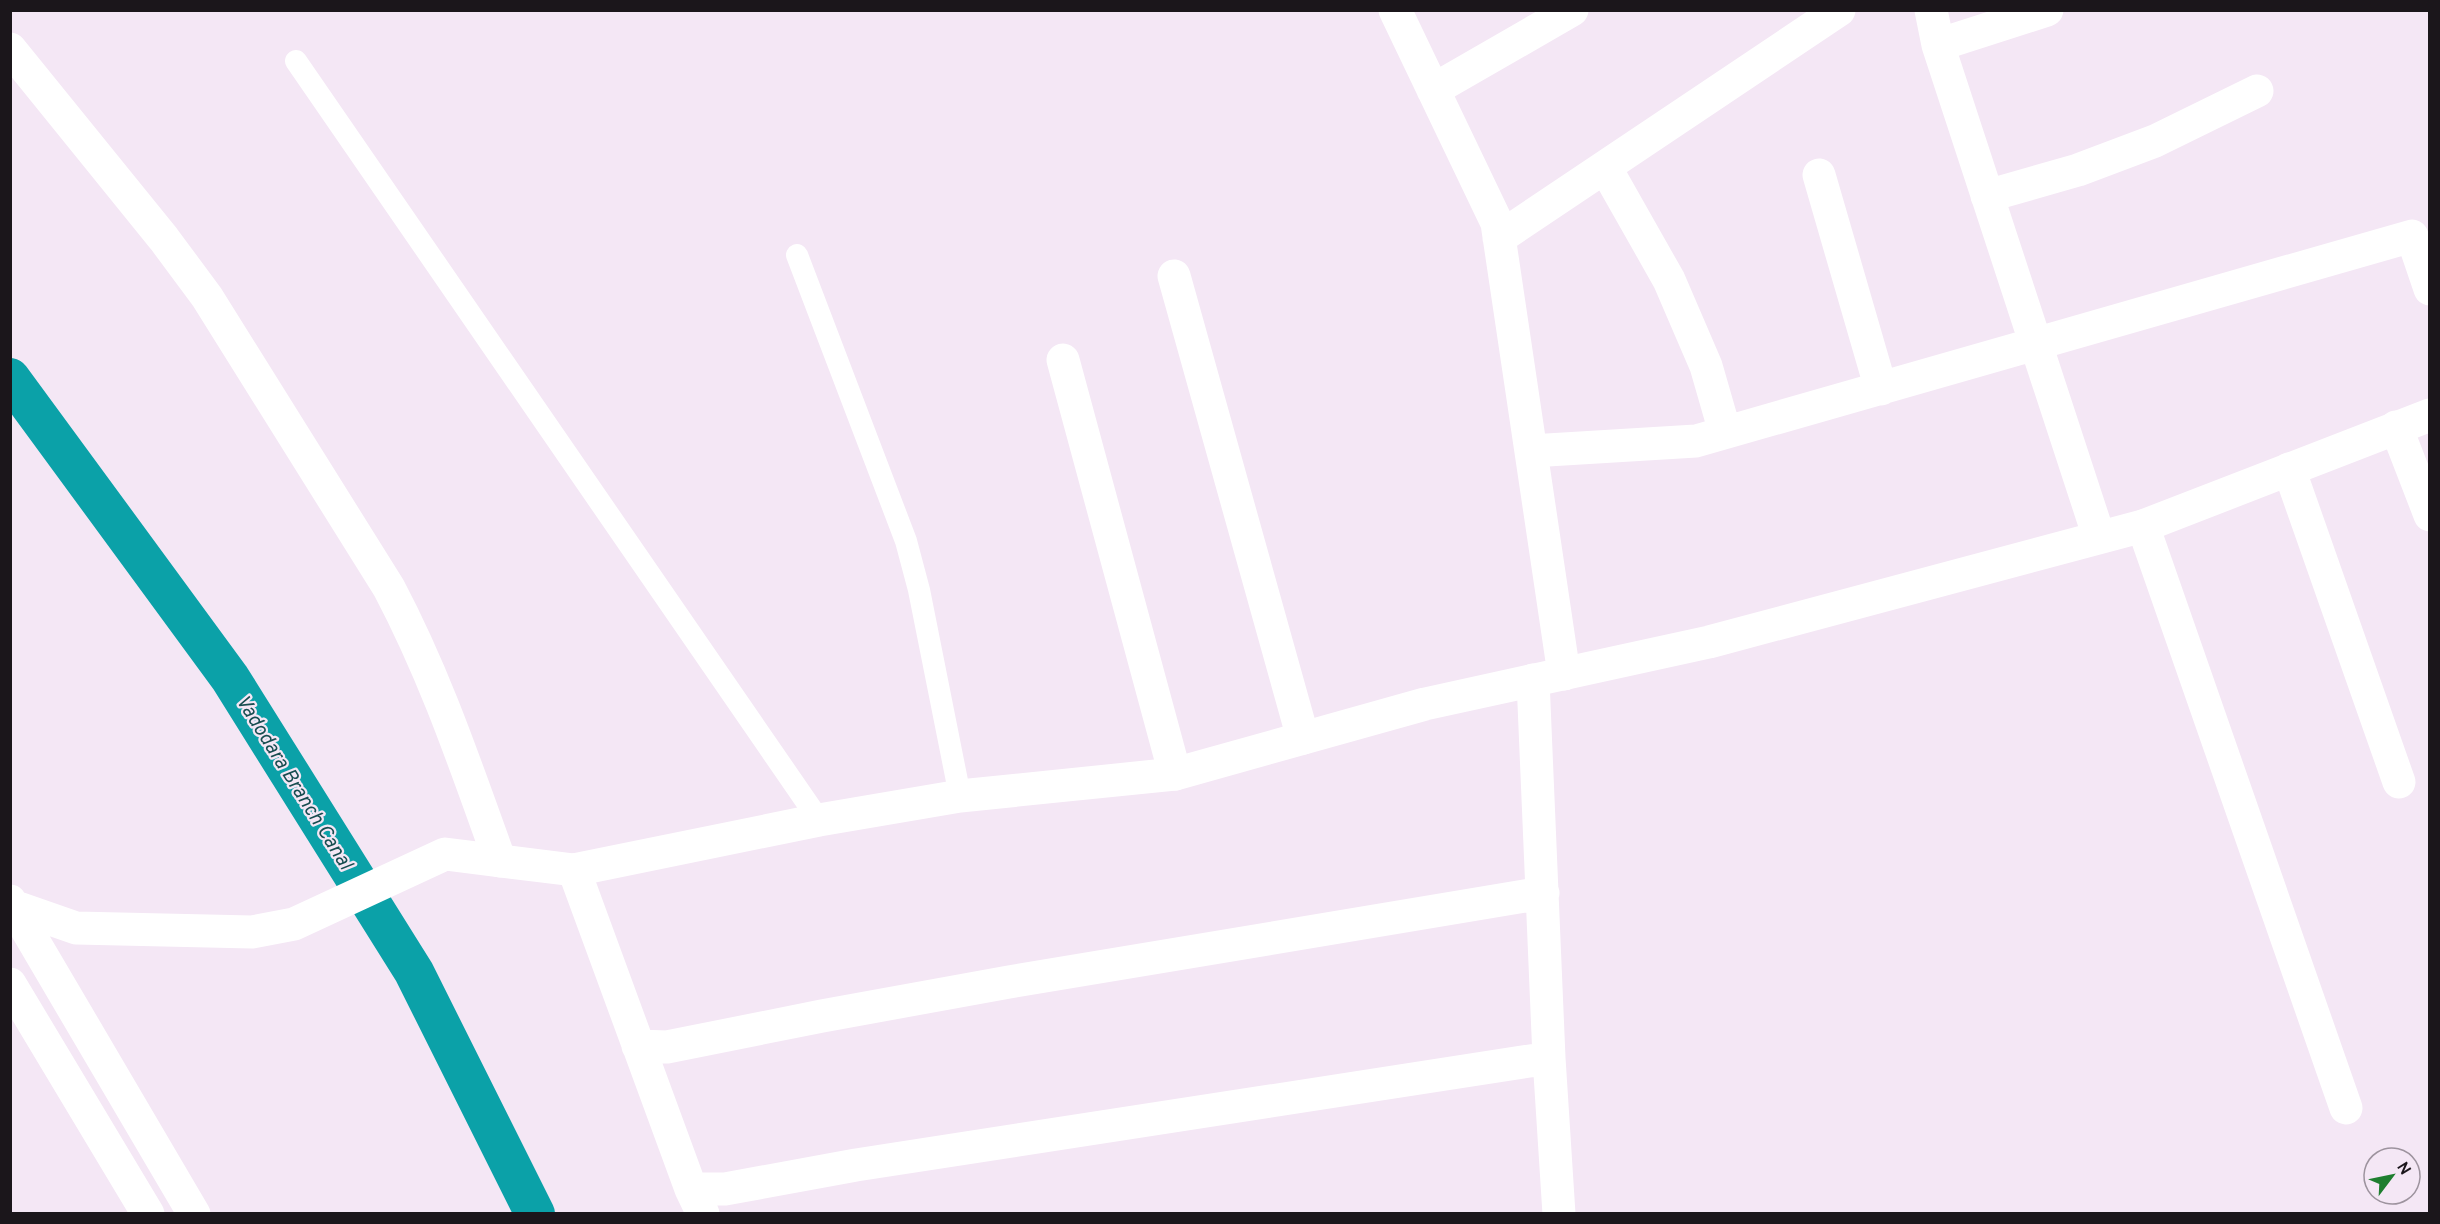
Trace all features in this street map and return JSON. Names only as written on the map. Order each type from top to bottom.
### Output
[{"type":"street","points":[[1395,10],[1497,223],[1531,451],[1549,677],[1543,893],[1549,1058],[1559,1214]]},
{"type":"street","points":[[1433,90],[1572,10]]},
{"type":"street","points":[[1499,238],[1839,10]]},
{"type":"street","points":[[1931,10],[1938,45],[2099,537]]},
{"type":"street","points":[[1938,45],[2047,10]]},
{"type":"street","points":[[10,49],[157,231],[207,297],[389,588],[442,700],[500,861]]},
{"type":"street","points":[[1987,196],[2078,170],[2155,141],[2257,91]]},
{"type":"street","points":[[1605,167],[1669,280],[1706,366],[1725,432]]},
{"type":"street","points":[[1819,176],[1881,389]]},
{"type":"street","points":[[1531,451],[1696,441],[2412,236],[2430,289]]},
{"type":"street","points":[[1174,276],[1303,738]]},
{"type":"street","points":[[1063,360],[1175,774]]},
{"type":"street","points":[[11,904],[76,928],[252,932],[294,924],[445,854],[574,870],[819,820],[960,796],[1175,774],[1425,704],[1709,642],[2144,526],[2430,414]]},
{"type":"street","points":[[2396,428],[2430,515]]},
{"type":"street","points":[[2289,469],[2399,782]]},
{"type":"street","points":[[2144,526],[2346,1108]]},
{"type":"street","points":[[574,870],[697,1201],[724,1189],[856,1165],[1549,1058]]},
{"type":"street","points":[[638,1046],[668,1047],[1009,982],[1543,893]]},
{"type":"street","points":[[11,904],[194,1214]]},
{"type":"street","points":[[10,962],[76,928]]},
{"type":"street","points":[[10,984],[148,1214]]},
{"type":"lane","points":[[296,61],[819,820]]},
{"type":"lane","points":[[797,255],[906,541],[920,590],[960,796]]},
{"type":"waterway","name":"Vadodara Branch Canal","points":[[10,378],[230,678],[414,972],[535,1214]]}]
